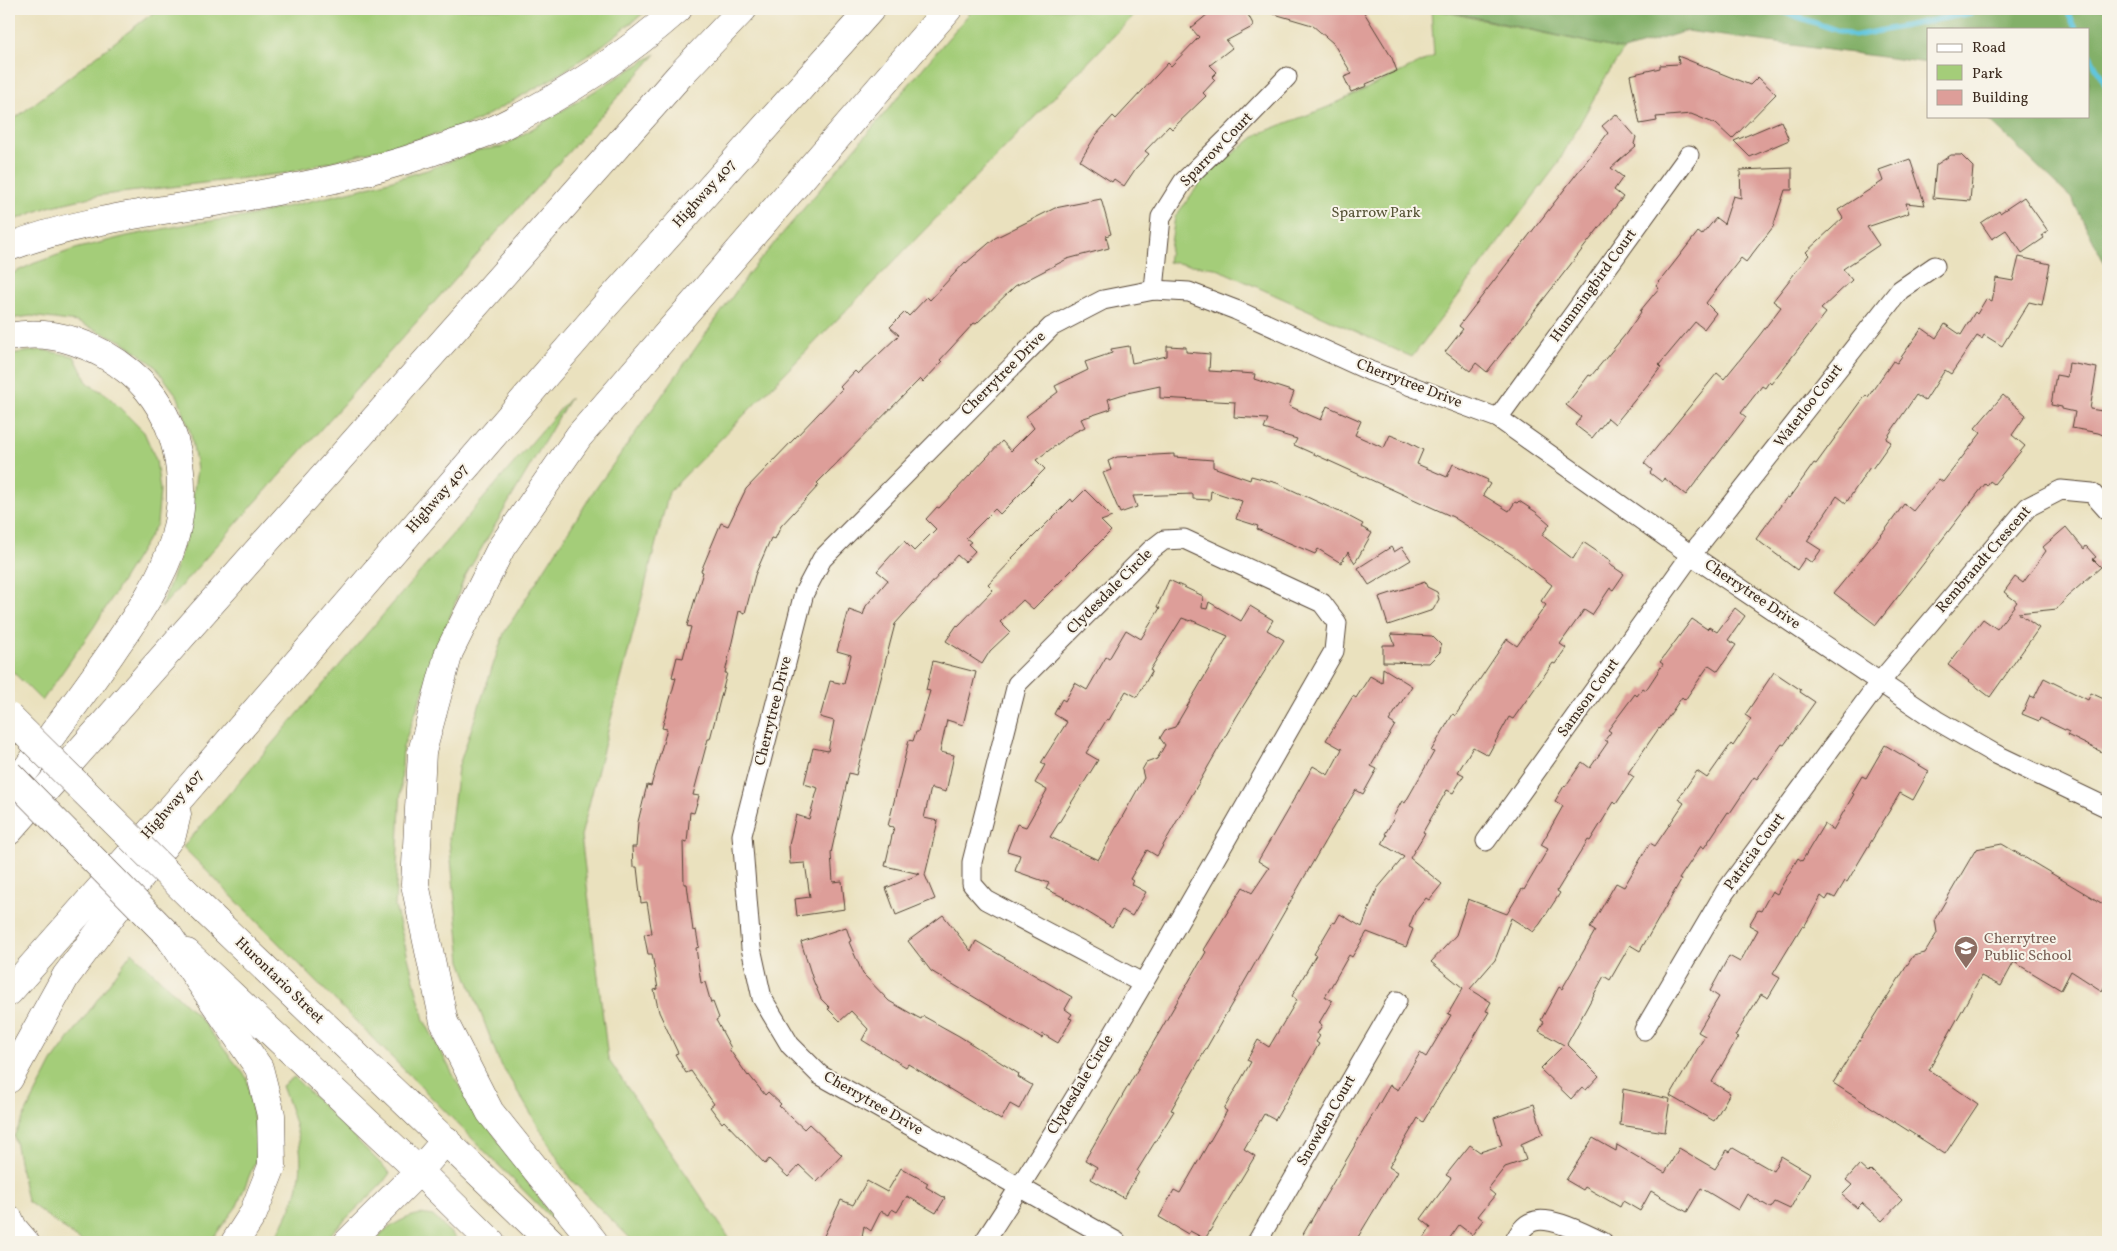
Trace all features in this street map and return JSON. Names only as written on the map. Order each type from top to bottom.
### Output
[{"type":"main road","points":[[9,247],[43,234],[108,219],[340,179],[426,154],[501,127],[584,80],[661,24],[678,9]]},
{"type":"main road","points":[[9,831],[680,75],[743,9]]},
{"type":"main road","name":"Highway 407","points":[[9,992],[181,797],[605,306],[871,9]]},
{"type":"main road","points":[[594,1242],[490,1112],[444,1022],[415,884],[422,752],[449,652],[501,548],[579,436],[948,9]]},
{"type":"main road","points":[[9,337],[21,335],[59,336],[94,348],[118,362],[141,381],[161,407],[174,436],[180,465],[180,502],[174,540],[161,573],[137,615],[85,690],[9,792]]},
{"type":"main road","name":"Hurontario Street","points":[[9,717],[197,903],[551,1242]]},
{"type":"main road","points":[[9,774],[168,935],[419,1171],[491,1242]]},
{"type":"main road","points":[[9,1079],[66,976],[172,834],[181,797]]},
{"type":"main road","points":[[168,935],[259,1068],[271,1115],[272,1166],[253,1214],[235,1242]]},
{"type":"main road","points":[[348,1242],[419,1171],[446,1140]]},
{"type":"main road","points":[[9,1219],[25,1242]]},
{"type":"street","name":"Sparrow Court","points":[[1154,290],[1161,217],[1183,182],[1233,134],[1286,77]]},
{"type":"street","name":"Hummingbird Court","points":[[1498,418],[1690,155]]},
{"type":"street","name":"Waterloo Court","points":[[1691,555],[1900,290],[1936,266]]},
{"type":"street","name":"Cherrytree Drive","points":[[1117,1242],[820,1075],[790,1044],[762,998],[752,956],[742,835],[804,593],[822,559],[1051,327],[1103,300],[1154,290],[1190,292],[1236,310],[1370,371],[1498,418],[1691,555],[1936,720],[1994,754],[2108,808]]},
{"type":"street","name":"Rembrandt Crescent","points":[[1879,682],[2028,507],[2061,490],[2092,493],[2108,511]]},
{"type":"street","name":"Clydesdale Circle","points":[[984,1242],[1020,1187],[1142,983],[1334,651],[1337,623],[1322,603],[1184,539],[1164,540],[1151,550],[1017,684],[972,862],[972,884],[986,900],[1142,983]]},
{"type":"street","name":"Samson Court","points":[[1486,841],[1691,555]]},
{"type":"street","name":"Patricia Court","points":[[1644,1030],[1725,892],[1879,682]]},
{"type":"street","name":"Snowden Court","points":[[1257,1242],[1397,1001]]},
{"type":"street","points":[[1514,1242],[1521,1230],[1533,1221],[1552,1220],[1603,1242]]},
{"type":"green space","points":[[158,9],[649,9],[599,48],[555,77],[475,122],[438,134],[287,173],[95,196],[48,207],[9,222],[9,123]]},
{"type":"green space","points":[[973,9],[1140,9],[669,492],[581,836],[608,1059],[732,1242],[634,1242],[570,1179],[499,1061],[461,961],[449,839],[458,768],[504,633],[592,494],[749,273]]},
{"type":"green space","name":"Sparrow Park","points":[[1431,9],[1624,50],[1605,78],[1557,165],[1412,357],[1215,268],[1168,262],[1175,217],[1206,175],[1258,134],[1328,107],[1434,56]]},
{"type":"green space","points":[[1437,9],[2108,9],[2108,270],[2072,199],[1987,118],[2090,118],[2090,28],[1927,28],[1927,63],[1686,31],[1624,50]]},
{"type":"green space","points":[[656,54],[161,608],[187,536],[197,469],[191,434],[178,397],[154,365],[122,341],[77,322],[31,316],[9,319],[9,275],[35,263],[75,249],[127,236],[194,223],[244,217],[361,189],[427,170],[479,150],[502,147]]},
{"type":"green space","points":[[42,350],[74,356],[88,384],[106,394],[144,432],[156,460],[160,490],[157,524],[94,627],[42,701],[9,668],[9,354]]},
{"type":"green space","points":[[570,398],[464,578],[403,747],[395,906],[424,1020],[457,1082],[558,1225],[183,847]]},
{"type":"green space","points":[[132,952],[198,1016],[247,1078],[259,1152],[237,1206],[210,1242],[82,1242],[27,1201],[14,1136],[52,1062]]},
{"type":"green space","points":[[294,1077],[390,1173],[381,1185],[322,1242],[273,1242],[294,1200],[299,1182],[300,1148],[282,1086]]},
{"type":"green space","points":[[420,1214],[433,1216],[460,1242],[384,1242],[378,1237],[398,1222]]},
{"type":"building","points":[[1214,9],[1245,9],[1254,26],[1226,41],[1232,48],[1210,65],[1217,72],[1212,77],[1215,80],[1203,93],[1206,96],[1172,129],[1169,126],[1145,151],[1149,154],[1136,168],[1124,186],[1114,179],[1112,182],[1080,161],[1096,135],[1113,116],[1116,119],[1168,63],[1171,66],[1199,37],[1191,28]]},
{"type":"building","points":[[1271,9],[1362,9],[1392,58],[1397,71],[1351,92],[1344,77],[1352,74],[1333,43],[1312,25],[1271,13]]},
{"type":"building","points":[[1678,56],[1750,85],[1758,77],[1776,94],[1732,139],[1716,124],[1691,114],[1656,117],[1657,121],[1640,124],[1630,75],[1660,68],[1660,65],[1679,64]]},
{"type":"building","points":[[1616,114],[1636,137],[1634,144],[1636,146],[1611,168],[1623,177],[1614,190],[1623,197],[1487,372],[1476,363],[1470,371],[1445,352],[1463,329],[1459,326],[1608,133],[1602,126]]},
{"type":"building","points":[[1781,121],[1789,140],[1750,157],[1734,141]]},
{"type":"building","points":[[1951,155],[1961,155],[1973,167],[1970,201],[1933,198],[1936,165]]},
{"type":"building","points":[[1910,159],[1925,205],[1906,203],[1909,213],[1867,227],[1879,245],[1843,269],[1852,280],[1821,309],[1826,313],[1771,384],[1769,382],[1765,388],[1762,386],[1741,413],[1746,417],[1686,495],[1664,478],[1662,482],[1650,473],[1652,470],[1644,463],[1717,373],[1724,379],[1759,336],[1781,307],[1773,301],[1809,255],[1806,252],[1843,218],[1838,210],[1883,181],[1879,170]]},
{"type":"building","points":[[1792,168],[1792,190],[1785,190],[1773,227],[1746,262],[1741,258],[1706,303],[1716,313],[1704,329],[1695,322],[1659,365],[1661,367],[1615,424],[1608,418],[1592,438],[1575,425],[1581,417],[1566,405],[1589,375],[1591,376],[1625,335],[1640,311],[1659,288],[1656,286],[1698,232],[1702,235],[1716,218],[1724,224],[1733,196],[1741,198],[1740,170]]},
{"type":"building","points":[[2024,197],[2048,231],[2042,235],[2044,238],[2022,253],[2006,230],[1992,239],[1981,223]]},
{"type":"building","points":[[1101,199],[1111,234],[1106,236],[1109,248],[1067,259],[1015,286],[976,324],[974,323],[940,360],[942,362],[923,382],[920,379],[817,483],[819,485],[781,526],[775,539],[771,538],[755,575],[745,613],[739,611],[725,673],[727,673],[693,795],[699,796],[694,813],[690,812],[687,842],[683,841],[684,884],[687,884],[693,931],[696,930],[699,947],[696,948],[701,983],[705,982],[711,1003],[713,1002],[719,1018],[716,1020],[731,1048],[729,1049],[748,1076],[765,1095],[768,1092],[781,1104],[779,1106],[804,1129],[809,1124],[842,1155],[817,1182],[799,1165],[788,1177],[769,1159],[765,1164],[724,1121],[722,1123],[710,1107],[714,1104],[691,1071],[686,1073],[675,1054],[678,1053],[659,1012],[654,990],[658,989],[652,954],[648,954],[644,934],[652,933],[647,902],[641,903],[637,867],[633,867],[632,847],[636,847],[638,822],[647,785],[651,786],[667,729],[662,728],[676,678],[672,677],[677,657],[683,658],[691,627],[687,626],[703,572],[701,571],[721,523],[728,526],[746,489],[842,389],[840,387],[855,371],[858,374],[899,335],[890,327],[905,312],[909,316],[927,297],[930,300],[965,262],[995,238],[1055,208]]},
{"type":"building","points":[[2019,257],[2050,264],[2042,305],[2029,302],[2002,346],[1984,335],[1982,339],[1977,336],[1951,374],[1945,370],[1925,401],[1916,395],[1886,439],[1891,442],[1872,469],[1870,467],[1846,503],[1837,496],[1807,541],[1821,550],[1812,563],[1805,558],[1797,570],[1756,539],[1814,463],[1816,464],[1866,395],[1868,397],[1893,361],[1897,363],[1922,328],[1936,338],[1945,324],[1961,335],[1975,312],[1977,314],[1986,299],[1992,302],[1996,278],[2013,281]]},
{"type":"building","points":[[1129,346],[1132,363],[1167,356],[1167,346],[1186,347],[1186,352],[1210,354],[1209,371],[1255,374],[1254,379],[1294,392],[1289,406],[1321,420],[1327,406],[1361,421],[1355,435],[1384,448],[1390,435],[1406,441],[1423,450],[1417,464],[1447,477],[1453,464],[1488,480],[1487,482],[1490,484],[1483,495],[1509,511],[1515,502],[1519,501],[1536,512],[1550,524],[1542,535],[1573,559],[1583,542],[1611,561],[1609,564],[1624,574],[1613,590],[1610,588],[1592,615],[1584,610],[1560,644],[1566,648],[1513,719],[1509,717],[1488,755],[1473,747],[1458,772],[1464,775],[1453,793],[1447,790],[1410,858],[1442,884],[1429,900],[1426,898],[1415,912],[1409,927],[1413,929],[1406,947],[1367,932],[1352,957],[1349,955],[1325,997],[1332,1001],[1319,1023],[1322,1025],[1317,1034],[1320,1036],[1316,1042],[1319,1044],[1275,1120],[1264,1114],[1244,1149],[1255,1156],[1205,1239],[1190,1231],[1188,1234],[1159,1217],[1174,1190],[1180,1193],[1227,1111],[1224,1109],[1251,1062],[1247,1060],[1258,1040],[1269,1047],[1297,1000],[1292,996],[1333,922],[1335,923],[1340,914],[1362,927],[1377,889],[1404,857],[1382,844],[1393,817],[1402,801],[1405,803],[1434,752],[1431,751],[1453,714],[1455,716],[1507,639],[1517,646],[1546,605],[1541,601],[1552,585],[1513,555],[1453,517],[1294,445],[1297,439],[1264,429],[1268,419],[1234,417],[1235,402],[1160,398],[1160,386],[1108,399],[1111,409],[1081,419],[1085,427],[1071,434],[1036,460],[1045,469],[1000,514],[995,509],[966,538],[971,542],[968,544],[975,551],[965,562],[957,555],[895,624],[856,775],[849,773],[831,853],[833,882],[842,881],[845,909],[797,916],[795,899],[810,897],[805,863],[790,864],[789,845],[796,815],[809,819],[818,788],[804,784],[813,748],[828,751],[834,721],[820,717],[830,681],[844,684],[851,655],[837,651],[849,610],[863,615],[866,606],[888,580],[877,571],[904,541],[914,551],[936,529],[926,519],[937,507],[939,508],[1002,441],[1011,451],[1034,428],[1026,416],[1058,392],[1055,386],[1088,370],[1085,362],[1112,353],[1111,349]]},
{"type":"building","points":[[2069,363],[2097,368],[2090,409],[2108,412],[2108,437],[2072,428],[2075,412],[2051,405],[2056,375],[2067,377]]},
{"type":"building","points":[[2003,395],[2026,415],[2012,435],[2025,446],[1994,484],[1990,481],[1987,486],[1985,484],[1876,625],[1834,593],[1904,504],[1913,511],[1939,479],[1943,482],[1981,433],[1975,428]]},
{"type":"building","points":[[1174,454],[1174,457],[1213,460],[1213,467],[1250,480],[1251,476],[1277,483],[1348,516],[1363,524],[1361,527],[1372,533],[1355,563],[1348,552],[1341,563],[1318,549],[1315,554],[1257,529],[1258,526],[1236,519],[1242,501],[1211,491],[1210,500],[1193,499],[1193,494],[1133,496],[1137,507],[1120,513],[1103,473],[1111,470],[1108,461],[1117,457]]},
{"type":"building","points":[[1085,490],[1112,517],[1101,521],[1111,531],[1033,609],[1023,600],[1000,622],[1010,632],[990,651],[982,664],[946,641],[957,625],[993,590],[988,585],[1012,558],[1071,499],[1073,502]]},
{"type":"building","points":[[2066,527],[2084,549],[2086,546],[2096,557],[2093,559],[2101,567],[2067,597],[2057,609],[2018,613],[2039,628],[1990,697],[1948,665],[1983,619],[1997,629],[2017,602],[2004,592],[2015,577],[2023,583],[2046,551],[2043,547]]},
{"type":"building","points":[[1391,547],[1394,552],[1402,547],[1411,560],[1369,585],[1358,568]]},
{"type":"building","points":[[1169,580],[1203,596],[1202,608],[1207,609],[1209,602],[1241,621],[1250,606],[1273,620],[1267,630],[1284,640],[1237,716],[1157,856],[1147,850],[1130,879],[1133,881],[1131,884],[1146,892],[1132,916],[1122,910],[1112,927],[1046,889],[1049,883],[1015,871],[1020,855],[1007,851],[1017,824],[1026,827],[1047,790],[1035,783],[1045,765],[1041,763],[1067,722],[1054,714],[1062,699],[1065,701],[1075,683],[1087,690],[1106,657],[1109,659],[1126,630],[1141,639],[1160,608],[1157,607]],"holes":[[[1182,618],[1228,636],[1175,727],[1165,730],[1160,738],[1165,745],[1157,759],[1146,763],[1142,770],[1144,778],[1098,860],[1050,837],[1098,760],[1086,753],[1107,719],[1109,720],[1126,691],[1137,697],[1152,671],[1150,670]]]},
{"type":"building","points":[[1425,582],[1427,587],[1437,592],[1439,599],[1433,610],[1388,625],[1379,597]]},
{"type":"building","points":[[1735,608],[1745,616],[1728,640],[1736,645],[1718,671],[1709,665],[1685,700],[1682,697],[1659,728],[1628,773],[1634,777],[1616,804],[1614,802],[1590,841],[1588,840],[1557,891],[1560,893],[1540,924],[1533,932],[1511,918],[1495,960],[1470,989],[1491,1002],[1486,1011],[1489,1012],[1423,1122],[1418,1118],[1389,1167],[1397,1172],[1355,1242],[1313,1242],[1302,1236],[1390,1085],[1398,1090],[1420,1053],[1426,1057],[1451,1015],[1448,1014],[1463,988],[1431,962],[1456,935],[1468,899],[1507,914],[1522,889],[1524,890],[1548,849],[1541,845],[1563,806],[1555,801],[1564,786],[1582,762],[1590,768],[1608,742],[1605,740],[1611,732],[1608,730],[1635,694],[1637,696],[1643,688],[1646,690],[1663,664],[1660,662],[1692,619],[1707,629],[1709,627],[1717,632]]},
{"type":"building","points":[[1391,634],[1432,636],[1441,645],[1440,652],[1429,663],[1383,662],[1383,645],[1395,645]]},
{"type":"building","points":[[933,661],[976,672],[963,725],[947,720],[940,752],[954,755],[946,792],[931,788],[924,818],[938,821],[925,875],[935,899],[896,915],[886,888],[920,874],[885,866],[894,827],[888,826],[909,740],[913,741],[916,732],[918,732],[930,691],[926,690]]},
{"type":"building","points":[[1383,668],[1412,686],[1389,721],[1395,725],[1371,766],[1377,769],[1363,794],[1356,790],[1329,834],[1171,1110],[1174,1111],[1137,1171],[1139,1172],[1124,1198],[1091,1179],[1097,1167],[1085,1160],[1206,952],[1204,950],[1243,887],[1252,893],[1269,868],[1258,861],[1313,766],[1328,775],[1342,749],[1326,740],[1353,696],[1356,698],[1370,676],[1382,683]]},
{"type":"building","points":[[1774,672],[1815,702],[1757,779],[1754,777],[1704,848],[1701,846],[1679,879],[1681,880],[1640,951],[1630,945],[1610,980],[1604,976],[1567,1044],[1599,1076],[1586,1090],[1582,1087],[1571,1099],[1540,1069],[1564,1045],[1539,1031],[1544,1022],[1541,1020],[1559,987],[1562,989],[1595,931],[1590,928],[1616,883],[1624,887],[1650,843],[1655,846],[1684,803],[1678,799],[1697,771],[1707,778],[1731,744],[1733,746],[1751,719],[1745,715]]},
{"type":"building","points":[[2044,678],[2088,700],[2091,693],[2108,701],[2108,755],[2067,735],[2069,732],[2040,718],[2039,721],[2022,714],[2030,696],[2034,698]]},
{"type":"building","points":[[1885,745],[1929,771],[1913,800],[1900,793],[1847,882],[1845,881],[1835,898],[1829,895],[1826,900],[1821,896],[1804,927],[1802,926],[1773,974],[1780,978],[1768,998],[1761,994],[1735,1036],[1738,1037],[1712,1082],[1730,1093],[1714,1121],[1670,1096],[1705,1036],[1698,1032],[1719,997],[1710,991],[1729,956],[1740,962],[1758,930],[1749,925],[1758,910],[1761,911],[1772,891],[1777,894],[1798,858],[1802,861],[1824,824],[1833,830],[1862,776],[1866,778]]},
{"type":"building","points":[[2002,844],[2108,907],[2108,980],[2102,991],[2071,971],[2061,990],[2014,962],[2001,986],[1981,976],[1929,1070],[1978,1104],[1945,1154],[1833,1083],[1913,956],[1925,953],[1937,933],[1935,919],[1976,849]]},
{"type":"building","points":[[943,915],[971,951],[976,941],[1072,997],[1065,1009],[1072,1014],[1069,1018],[1072,1019],[1058,1043],[1043,1034],[1042,1038],[931,971],[908,941]]},
{"type":"building","points":[[846,927],[851,941],[849,942],[863,974],[889,1001],[921,1019],[923,1016],[959,1036],[1019,1074],[1018,1077],[1032,1085],[1019,1109],[1010,1104],[1001,1120],[908,1064],[906,1067],[862,1040],[868,1029],[851,1011],[840,1021],[828,1009],[830,1008],[821,999],[813,980],[801,942]]},
{"type":"building","points":[[1623,1089],[1670,1099],[1665,1132],[1620,1125]]},
{"type":"building","points":[[1534,1104],[1543,1134],[1521,1144],[1526,1160],[1505,1167],[1488,1189],[1495,1195],[1478,1216],[1483,1220],[1472,1235],[1459,1225],[1447,1242],[1422,1242],[1431,1227],[1421,1219],[1451,1178],[1446,1175],[1470,1145],[1480,1152],[1502,1145],[1494,1118]]},
{"type":"building","points":[[1593,1138],[1616,1151],[1617,1145],[1665,1173],[1679,1148],[1715,1169],[1727,1150],[1730,1152],[1733,1148],[1773,1171],[1781,1156],[1810,1173],[1790,1209],[1775,1202],[1771,1208],[1747,1194],[1738,1210],[1701,1188],[1687,1212],[1651,1191],[1640,1211],[1623,1201],[1620,1207],[1585,1187],[1583,1190],[1566,1180]]},
{"type":"building","points":[[1859,1165],[1868,1173],[1871,1170],[1902,1200],[1882,1221],[1862,1203],[1857,1208],[1842,1195],[1852,1185],[1846,1180]]},
{"type":"building","points":[[901,1168],[928,1183],[926,1187],[945,1198],[936,1213],[907,1196],[897,1212],[892,1209],[889,1215],[881,1211],[871,1231],[864,1226],[861,1242],[821,1242],[841,1200],[853,1205],[867,1181],[887,1192]]},
{"type":"waterway","points":[[1774,9],[1854,36],[1971,13],[1977,9]]},
{"type":"waterway","points":[[2066,9],[2076,28]]},
{"type":"waterway","points":[[2090,56],[2108,90]]},
{"type":"place","name":"Cherrytree Public School","points":[[1966,969]]}]
